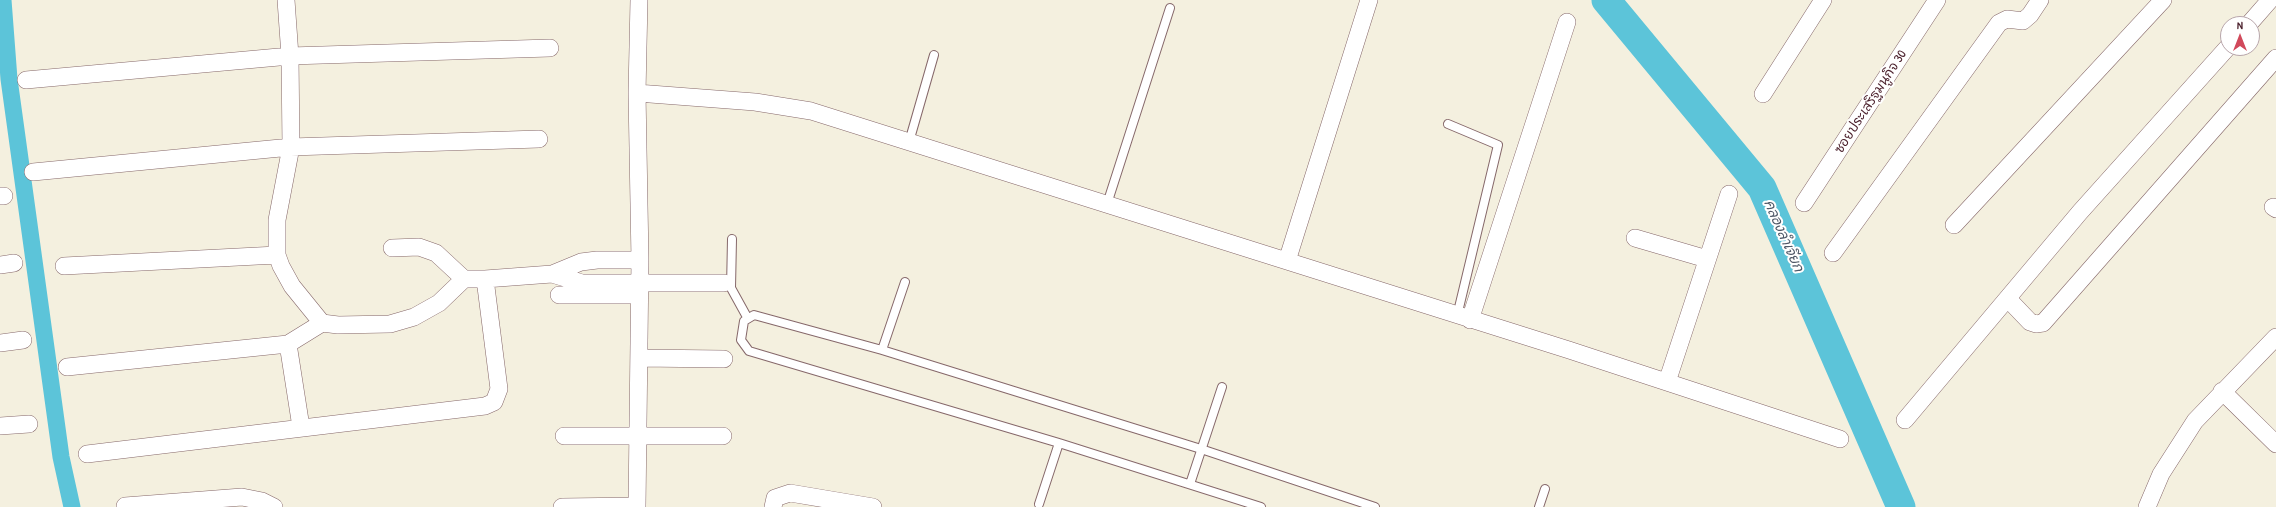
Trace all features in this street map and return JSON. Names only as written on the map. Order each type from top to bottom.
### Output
[{"type":"street","points":[[286,0],[290,56],[291,148],[277,220],[278,255],[281,266],[292,286],[322,323]]},
{"type":"street","points":[[562,507],[637,506],[640,289],[637,93],[639,0]]},
{"type":"street","points":[[1287,261],[1369,0]]},
{"type":"street","points":[[1763,94],[1823,0]]},
{"type":"street","name":"ซอยประเสริฐมนูกิจ 30","points":[[1804,203],[1938,0]]},
{"type":"street","points":[[1833,253],[1999,23],[2007,19],[2023,21],[2030,15],[2040,0]]},
{"type":"street","points":[[1954,225],[2163,0]]},
{"type":"street","points":[[2256,16],[2270,0]]},
{"type":"street","points":[[1463,318],[1567,22]]},
{"type":"street","points":[[26,80],[290,56],[550,48]]},
{"type":"street","points":[[1905,420],[2080,212],[2220,56]]},
{"type":"street","points":[[2008,299],[2030,322],[2036,324],[2043,323],[2276,58]]},
{"type":"street","points":[[637,93],[755,102],[811,111],[1667,382],[1840,439]]},
{"type":"street","points":[[33,172],[291,148],[539,139]]},
{"type":"street","points":[[1667,382],[1730,194]]},
{"type":"street","points":[[1635,238],[1707,259]]},
{"type":"street","points":[[392,248],[420,247],[436,253],[464,279],[552,274],[581,262],[640,260]]},
{"type":"street","points":[[64,266],[278,255]]},
{"type":"street","points":[[552,274],[582,283],[640,289]]},
{"type":"street","points":[[67,367],[288,344],[322,323],[338,325],[390,324],[414,317],[439,303],[464,279]]},
{"type":"street","points":[[87,454],[301,426],[485,406],[494,402],[500,389],[485,279]]},
{"type":"street","points":[[559,295],[724,283]]},
{"type":"street","points":[[2147,507],[2161,474],[2195,421],[2222,391],[2276,337]]},
{"type":"street","points":[[0,342],[23,340]]},
{"type":"street","points":[[288,344],[301,426]]},
{"type":"street","points":[[639,358],[724,359]]},
{"type":"street","points":[[2222,391],[2276,444]]},
{"type":"street","points":[[0,426],[29,424]]},
{"type":"street","points":[[564,436],[723,436]]},
{"type":"street","points":[[773,507],[775,498],[790,493],[873,507]]},
{"type":"street","points":[[125,506],[242,497],[262,501],[274,507]]},
{"type":"lane","points":[[1107,204],[1170,8]]},
{"type":"lane","points":[[909,142],[934,55]]},
{"type":"lane","points":[[1448,124],[1498,145],[1463,318]]},
{"type":"lane","points":[[732,239],[731,288],[747,317],[741,333],[741,340],[749,351],[1058,443],[1261,507]]},
{"type":"lane","points":[[882,350],[905,282]]},
{"type":"lane","points":[[747,317],[754,315],[759,316],[882,350],[1201,449],[1375,507]]},
{"type":"lane","points":[[1190,484],[1222,387]]},
{"type":"lane","points":[[1039,504],[1058,443]]},
{"type":"lane","points":[[1539,507],[1545,489]]},
{"type":"waterway","points":[[3,0],[9,79],[61,457],[72,507]]},
{"type":"waterway","name":"คลองลำเจียก","points":[[1606,0],[1762,188],[1901,507]]}]
